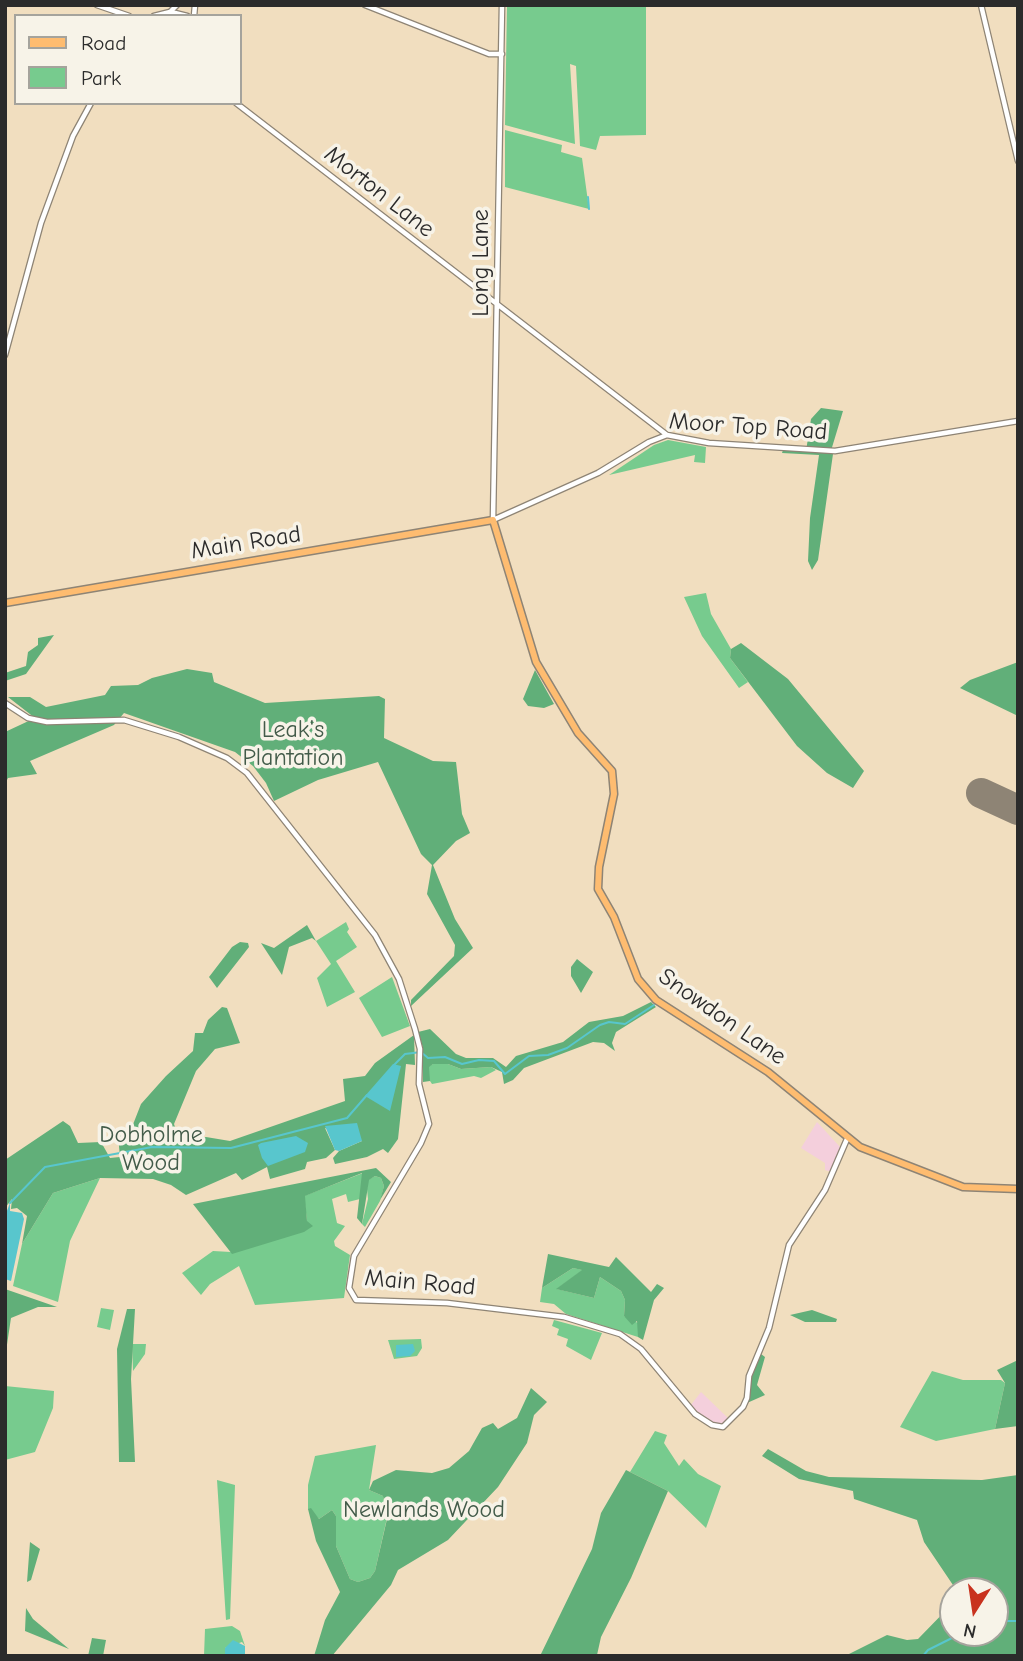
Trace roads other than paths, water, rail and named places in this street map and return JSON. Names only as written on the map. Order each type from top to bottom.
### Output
[{"type":"main road","name":"Main Road","points":[[5,603],[493,520]]},
{"type":"main road","name":"Snowdon Lane","points":[[493,520],[537,662],[578,733],[612,771],[614,794],[599,867],[598,889],[614,918],[631,968],[656,1000],[768,1072],[846,1139],[883,1158],[963,1187],[1018,1189]]},
{"type":"street","points":[[97,5],[123,14]]},
{"type":"street","points":[[170,12],[177,5]]},
{"type":"street","points":[[365,5],[489,54],[502,54]]},
{"type":"street","name":"Long Lane","points":[[493,520],[499,303],[502,5]]},
{"type":"street","points":[[981,5],[1018,161]]},
{"type":"street","points":[[162,14],[178,14]]},
{"type":"street","points":[[489,54],[502,67]]},
{"type":"street","points":[[5,355],[41,223],[73,136],[90,105]]},
{"type":"street","name":"Morton Lane","points":[[239,105],[667,435]]},
{"type":"street","name":"Moor Top Road","points":[[493,520],[598,472],[649,442],[667,435],[709,443],[835,451],[1018,421]]},
{"type":"street","name":"Main Road","points":[[5,703],[28,718],[47,722],[107,719],[147,725],[228,758],[247,773],[375,935],[399,979],[419,1052],[419,1084],[429,1124],[421,1143],[354,1256],[349,1288],[353,1298],[364,1303],[447,1303],[564,1317],[621,1334],[641,1349],[684,1403],[712,1425],[723,1427],[743,1407],[749,1376],[769,1328],[789,1245],[825,1190],[846,1139]]},
{"type":"water","points":[[393,1064],[401,1066],[390,1111],[365,1096]]},
{"type":"water","points":[[357,1123],[362,1141],[339,1151],[335,1150],[325,1126]]},
{"type":"water","points":[[296,1136],[308,1143],[305,1152],[268,1166],[258,1145]]},
{"type":"water","points":[[10,1203],[10,1211],[22,1213],[24,1219],[11,1281],[5,1279],[5,1216]]},
{"type":"water","points":[[413,1344],[415,1351],[410,1356],[396,1357],[396,1345]]},
{"type":"water","points":[[233,1640],[245,1646],[245,1656],[225,1656],[225,1648]]},
{"type":"waterway","points":[[588,197],[589,209]]},
{"type":"waterway","points":[[394,1065],[405,1054],[421,1052],[428,1058],[445,1057],[462,1064],[479,1060],[494,1061],[505,1074],[529,1056],[548,1055],[567,1048],[600,1025],[609,1022],[625,1024],[654,1005]]},
{"type":"waterway","points":[[10,1203],[45,1167],[152,1147],[231,1148],[347,1118],[367,1095]]},
{"type":"waterway","points":[[1009,1621],[1018,1621]]},
{"type":"waterway","points":[[923,1656],[939,1644]]},
{"type":"park label","name":"Leak's Plantation","points":[[293,744]]},
{"type":"park label","name":"Dobholme Wood","points":[[151,1149]]},
{"type":"park label","name":"Newlands Wood","points":[[424,1510]]}]
